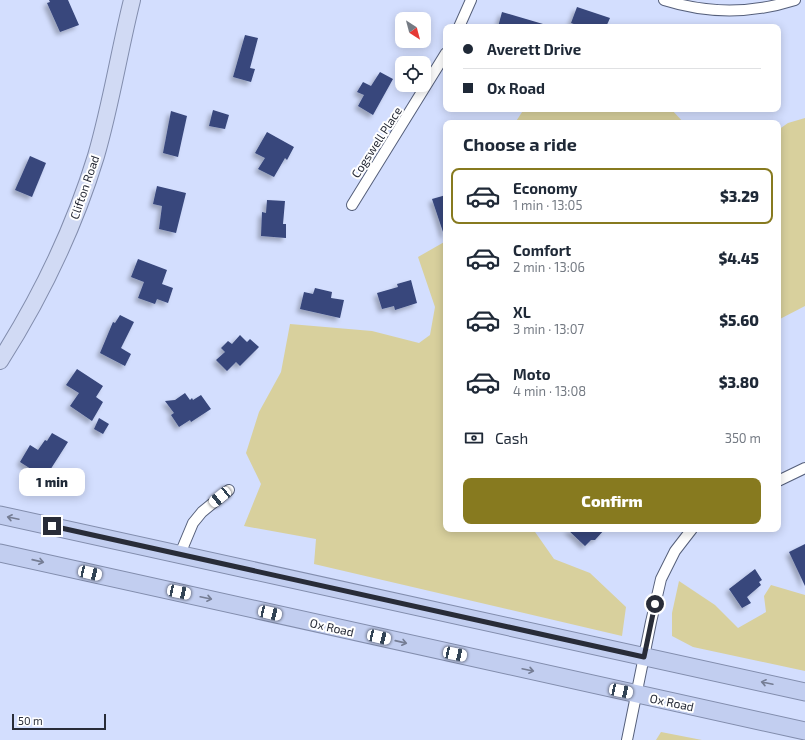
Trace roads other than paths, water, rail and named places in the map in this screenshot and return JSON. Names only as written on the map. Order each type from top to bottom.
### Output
[{"type":"highway","points":[[0,515],[805,692]]},
{"type":"highway","name":"Ox Road","points":[[0,553],[805,731]]},
{"type":"main road","name":"Clifton Road","points":[[0,361],[14,340],[49,272],[83,197],[103,130],[132,0]]},
{"type":"street","points":[[460,24],[471,0]]},
{"type":"street","points":[[664,0],[704,10],[730,12],[766,8],[795,0]]},
{"type":"street","name":"Cogswell Place","points":[[352,205],[443,58]]},
{"type":"street","points":[[781,480],[805,468]]},
{"type":"street","points":[[180,554],[193,523],[202,512],[229,490]]},
{"type":"street","points":[[627,740],[661,579],[675,551],[690,532]]}]
